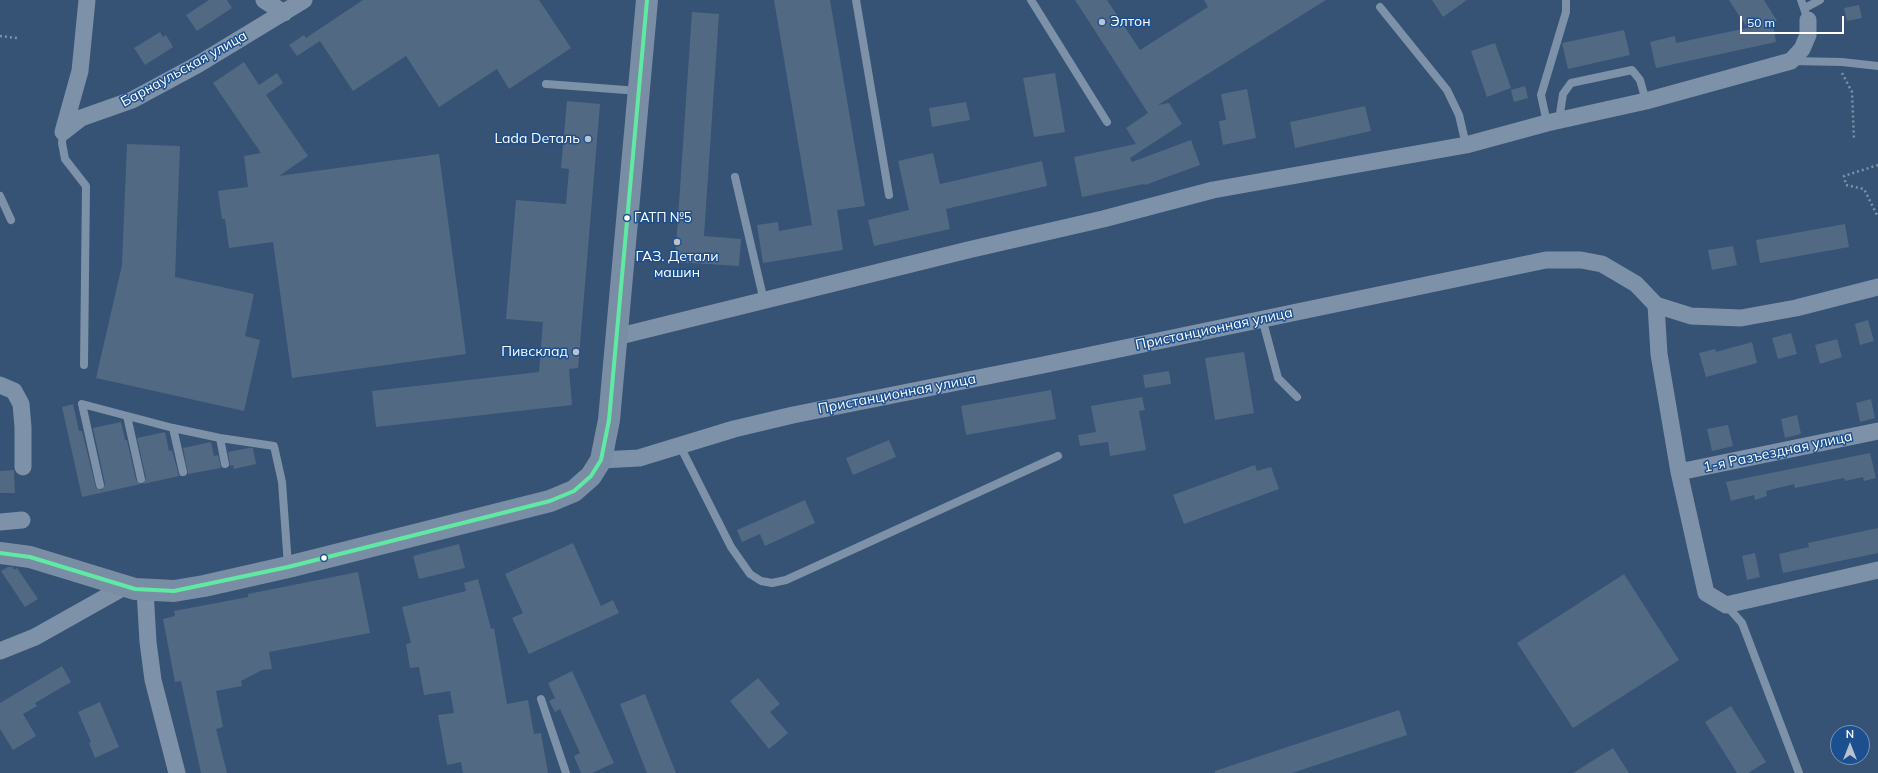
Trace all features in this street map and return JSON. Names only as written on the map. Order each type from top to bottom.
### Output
[{"type":"main road","points":[[0,553],[30,557],[134,588],[174,591],[204,586],[288,567],[550,501],[574,491],[592,476],[601,460],[609,420],[647,0]]},
{"type":"street","points":[[63,132],[80,71],[86,0]]},
{"type":"street","points":[[264,0],[284,13]]},
{"type":"street","name":"Барнаульская улица","points":[[63,132],[81,118],[132,100],[197,65],[304,0]]},
{"type":"street","points":[[616,337],[968,250],[1103,219],[1213,190],[1466,145],[1553,121],[1646,101],[1791,61],[1802,49],[1808,35],[1806,14]]},
{"type":"street","name":"Пристанционная улица","points":[[601,460],[639,458],[734,429],[793,415],[1043,366],[1262,318],[1546,260],[1581,260],[1602,264],[1636,284],[1656,306]]},
{"type":"street","points":[[1878,287],[1796,308],[1741,318],[1691,316],[1656,306],[1659,354],[1679,472],[1706,593],[1726,605],[1878,570]]},
{"type":"street","points":[[0,385],[14,391],[21,404],[24,427],[23,467]]},
{"type":"street","name":"1-я Разъездная улица","points":[[1679,472],[1878,431]]},
{"type":"street","points":[[0,522],[22,520]]},
{"type":"street","points":[[0,651],[35,637],[134,588],[148,642],[153,680],[176,773]]},
{"type":"lane","points":[[856,0],[889,195]]},
{"type":"lane","points":[[1031,0],[1107,122]]},
{"type":"lane","points":[[1553,121],[1541,95],[1566,12],[1566,0]]},
{"type":"lane","points":[[1802,0],[1806,14],[1820,0]]},
{"type":"lane","points":[[1380,7],[1446,90],[1459,115],[1466,145]]},
{"type":"lane","points":[[1791,61],[1835,61],[1878,66]]},
{"type":"lane","points":[[1553,121],[1563,94],[1571,83],[1632,70],[1640,80],[1646,101]]},
{"type":"lane","points":[[546,84],[639,91]]},
{"type":"lane","points":[[63,132],[62,143],[65,159],[86,186],[87,193],[84,365]]},
{"type":"lane","points":[[736,177],[764,301]]},
{"type":"lane","points":[[0,196],[11,220]]},
{"type":"lane","points":[[1262,318],[1278,378],[1297,397]]},
{"type":"lane","points":[[100,485],[82,404],[173,428],[220,438],[274,446],[282,482],[288,567]]},
{"type":"lane","points":[[127,416],[141,479]]},
{"type":"lane","points":[[173,428],[183,472]]},
{"type":"lane","points":[[220,438],[225,464]]},
{"type":"lane","points":[[680,446],[731,547],[750,574],[761,581],[772,582],[786,580],[1058,456]]},
{"type":"lane","points":[[1726,605],[1742,623],[1799,773]]},
{"type":"lane","points":[[541,699],[566,773]]},
{"type":"path","points":[[0,36],[17,38]]},
{"type":"path","points":[[1835,61],[1852,92],[1854,140]]},
{"type":"path","points":[[1878,165],[1844,176],[1846,185],[1864,189],[1878,217]]},
{"type":"building","points":[[209,0],[227,0],[232,8],[197,31],[186,15]]},
{"type":"building","points":[[363,0],[539,0],[571,48],[509,89],[497,69],[439,107],[406,56],[353,91],[320,41],[297,56],[289,45],[304,35],[306,38]]},
{"type":"building","points":[[774,0],[830,0],[865,206],[837,210],[843,250],[763,263],[757,225],[778,222],[779,231],[812,225]]},
{"type":"building","points":[[1075,0],[1107,0],[1140,50],[1208,7],[1204,0],[1326,0],[1158,105],[1169,103],[1182,124],[1130,158],[1132,162],[1191,140],[1200,165],[1145,185],[1082,197],[1074,157],[1136,144],[1126,128],[1148,113]]},
{"type":"building","points":[[1432,0],[1467,0],[1443,17]]},
{"type":"building","points":[[1729,0],[1764,0],[1777,21],[1773,24],[1776,42],[1656,68],[1650,42],[1675,36],[1676,43],[1747,28]]},
{"type":"building","points":[[1859,5],[1862,18],[1847,21],[1844,8]]},
{"type":"building","points":[[692,12],[719,14],[704,236],[741,239],[739,266],[675,262]]},
{"type":"building","points":[[1624,30],[1630,55],[1568,69],[1562,43]]},
{"type":"building","points":[[160,32],[163,37],[166,35],[173,47],[145,65],[134,48]]},
{"type":"building","points":[[1495,43],[1511,88],[1487,97],[1471,51]]},
{"type":"building","points":[[244,62],[259,85],[277,73],[283,83],[266,95],[308,156],[279,176],[439,154],[466,354],[292,378],[273,242],[229,248],[225,219],[222,219],[218,191],[248,187],[244,156],[261,153],[213,83]]},
{"type":"building","points":[[1055,73],[1065,132],[1034,137],[1023,78]]},
{"type":"building","points":[[1525,86],[1528,98],[1514,102],[1511,90]]},
{"type":"building","points":[[1247,89],[1256,138],[1223,145],[1219,121],[1226,120],[1221,94]]},
{"type":"building","points":[[567,101],[600,104],[578,368],[569,369],[572,405],[376,427],[372,391],[539,372],[543,322],[506,319],[516,200],[566,204],[569,169],[561,168]]},
{"type":"building","points":[[966,102],[970,120],[932,127],[929,108]]},
{"type":"building","points":[[1365,106],[1371,131],[1295,148],[1290,122]]},
{"type":"building","points":[[127,144],[180,146],[175,277],[254,294],[245,336],[260,340],[244,411],[96,378],[122,265]]},
{"type":"building","points":[[933,153],[940,184],[1042,161],[1047,186],[946,209],[950,229],[874,246],[868,220],[909,210],[898,161]]},
{"type":"building","points":[[1845,224],[1849,247],[1760,263],[1756,240]]},
{"type":"building","points":[[1733,246],[1737,265],[1712,270],[1708,250]]},
{"type":"building","points":[[1868,320],[1874,341],[1860,345],[1855,324]]},
{"type":"building","points":[[1791,333],[1797,354],[1778,359],[1772,338]]},
{"type":"building","points":[[1837,339],[1842,357],[1820,364],[1815,345]]},
{"type":"building","points":[[1752,342],[1757,363],[1706,377],[1699,353],[1715,349],[1716,352]]},
{"type":"building","points":[[1244,352],[1254,413],[1215,420],[1205,358]]},
{"type":"building","points":[[1169,371],[1171,384],[1145,388],[1143,375]]},
{"type":"building","points":[[1051,390],[1056,419],[966,435],[961,406]]},
{"type":"building","points":[[1142,397],[1145,410],[1139,411],[1146,450],[1110,456],[1108,442],[1080,446],[1078,435],[1096,432],[1091,406]]},
{"type":"building","points":[[1871,399],[1875,418],[1860,422],[1856,403]]},
{"type":"building","points":[[73,404],[79,431],[82,431],[96,488],[102,490],[105,484],[93,428],[121,422],[125,440],[127,440],[136,480],[141,484],[82,497],[62,407]]},
{"type":"building","points":[[1797,415],[1801,434],[1785,438],[1781,419]]},
{"type":"building","points":[[1728,425],[1733,446],[1712,451],[1707,429]]},
{"type":"building","points":[[165,432],[169,451],[172,450],[179,476],[143,484],[146,478],[137,438]]},
{"type":"building","points":[[889,440],[896,457],[853,475],[846,458]]},
{"type":"building","points":[[211,442],[214,456],[218,455],[221,468],[188,474],[183,448]]},
{"type":"building","points":[[253,448],[256,464],[234,469],[233,465],[230,466],[228,452]]},
{"type":"building","points":[[1870,453],[1876,478],[1864,481],[1863,477],[1845,481],[1844,478],[1795,488],[1794,484],[1766,491],[1767,496],[1755,500],[1754,495],[1731,501],[1726,482]]},
{"type":"building","points":[[1255,465],[1257,471],[1271,467],[1279,489],[1184,524],[1173,495]]},
{"type":"building","points":[[14,470],[15,493],[0,493],[0,471]]},
{"type":"building","points":[[805,500],[815,523],[765,546],[760,534],[742,542],[737,530]]},
{"type":"building","points":[[1878,528],[1878,553],[1783,573],[1779,554],[1809,547],[1808,543]]},
{"type":"building","points":[[573,543],[601,606],[613,600],[619,613],[529,654],[512,618],[523,613],[505,574]]},
{"type":"building","points":[[459,544],[465,568],[419,579],[413,556]]},
{"type":"building","points":[[1755,553],[1760,577],[1747,580],[1742,556]]},
{"type":"building","points":[[8,567],[13,567],[14,570],[17,568],[38,599],[25,607],[1,571]]},
{"type":"building","points":[[358,572],[370,633],[269,652],[272,669],[262,670],[241,681],[242,686],[216,691],[223,727],[216,729],[227,773],[201,773],[181,681],[175,682],[163,619],[175,616],[174,611],[248,597],[248,594]]},
{"type":"building","points":[[1624,574],[1679,660],[1573,728],[1517,643]]},
{"type":"building","points":[[478,579],[491,629],[494,628],[507,704],[528,700],[534,734],[541,733],[548,773],[463,773],[461,762],[447,765],[438,715],[454,713],[450,691],[424,695],[419,667],[410,668],[406,644],[411,643],[402,607],[466,591],[464,583]]},
{"type":"building","points":[[62,666],[71,682],[35,703],[37,706],[23,714],[36,736],[13,750],[0,729],[0,703]]},
{"type":"building","points":[[572,671],[614,763],[592,773],[581,773],[574,756],[580,753],[560,709],[555,712],[549,701],[555,698],[548,683]]},
{"type":"building","points":[[758,678],[780,704],[770,712],[788,733],[769,749],[730,701]]},
{"type":"building","points":[[645,694],[676,773],[647,773],[643,763],[620,704]]},
{"type":"building","points":[[100,702],[119,747],[95,758],[89,743],[91,742],[78,712]]},
{"type":"building","points":[[1731,706],[1766,762],[1748,773],[1737,773],[1705,722]]},
{"type":"building","points":[[1399,710],[1407,735],[1292,773],[1215,773],[1215,771]]},
{"type":"building","points":[[1613,748],[1629,773],[1573,773]]},
{"type":"transit line","points":[[0,553],[30,557],[135,589],[174,591],[288,567],[550,501],[574,491],[591,476],[601,460],[609,420],[647,0]]},
{"type":"place","name":"Элтон","points":[[1102,22]]},
{"type":"place","name":"Lada Dеталь","points":[[588,139]]},
{"type":"place","name":"ГАТП №5","points":[[627,218]]},
{"type":"place","name":"ГАЗ. Детали машин","points":[[677,242]]},
{"type":"place","name":"Пивсклад","points":[[576,352]]}]
